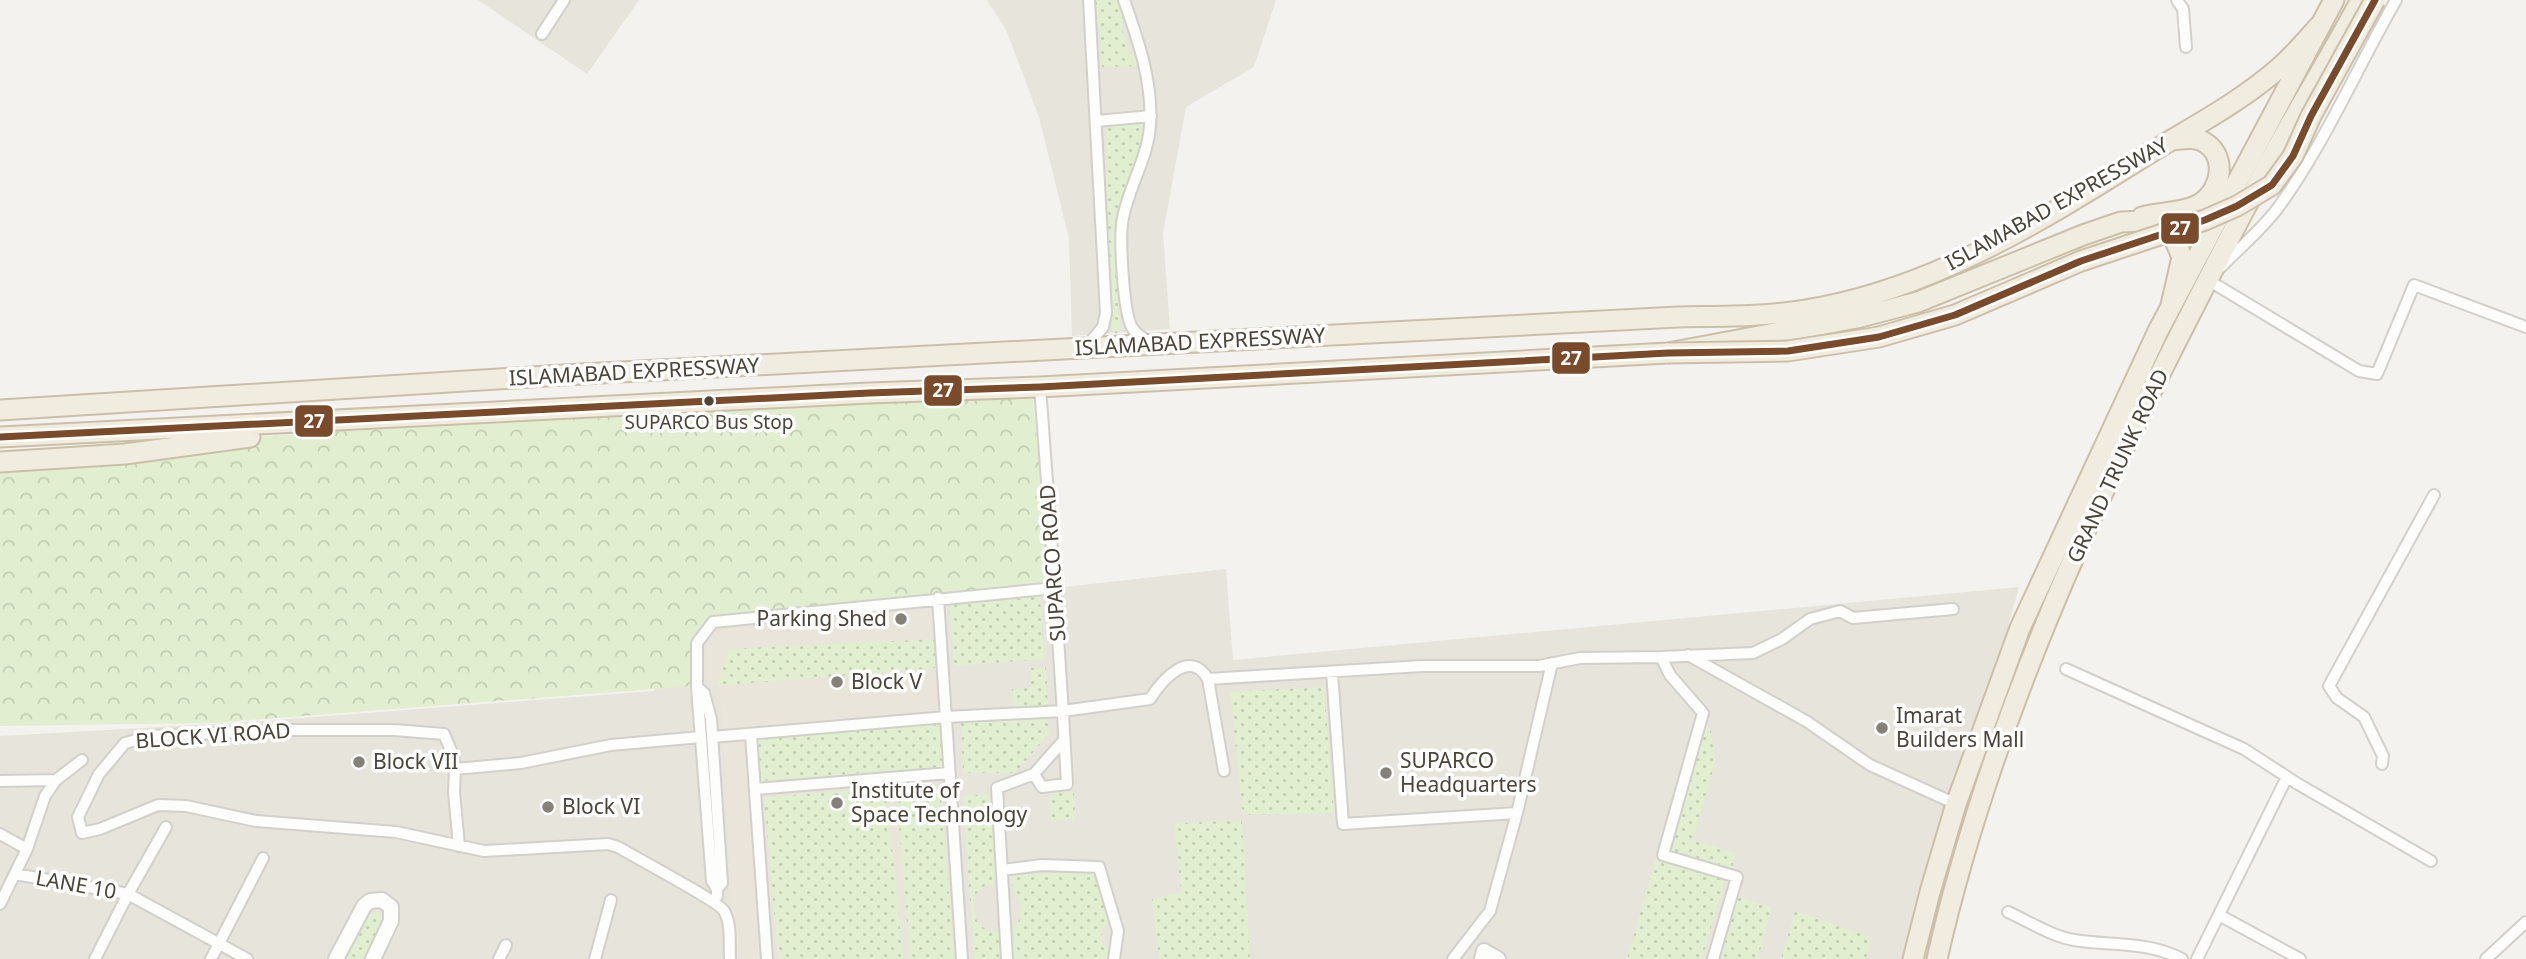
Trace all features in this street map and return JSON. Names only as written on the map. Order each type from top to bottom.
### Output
[{"type":"highway","name":"GRAND TRUNK ROAD","points":[[1913,959],[1956,804],[2020,628],[2100,451],[2171,306],[2334,0]]},
{"type":"highway","name":"GRAND TRUNK ROAD","points":[[1937,959],[1965,852],[1989,778],[2041,635],[2095,510],[2208,280],[2271,160],[2361,0]]},
{"type":"highway","points":[[1668,352],[1788,351],[1879,337],[1955,315],[2081,261],[2205,220],[2237,206],[2272,185],[2293,156],[2311,116],[2375,0]]},
{"type":"highway","name":"ISLAMABAD EXPRESSWAY","points":[[0,410],[563,375],[1805,311],[1931,275],[2001,240],[2230,105],[2280,67],[2320,25]]},
{"type":"highway","points":[[1668,352],[1857,318],[1918,302],[2083,235],[2121,222],[2193,207],[2211,195],[2218,182],[2218,156],[2201,140],[2172,140]]},
{"type":"highway","points":[[2121,222],[2145,221],[2162,225],[2174,238],[2182,257],[2171,306]]},
{"type":"highway","name":"ISLAMABAD EXPRESSWAY","points":[[0,437],[869,393],[1040,387],[1668,352]]},
{"type":"highway","points":[[0,465],[125,454],[372,419]]},
{"type":"street","points":[[542,34],[564,0]]},
{"type":"street","points":[[1086,348],[1103,327],[1106,313],[1089,0]]},
{"type":"street","points":[[1124,0],[1146,69],[1151,116],[1149,139],[1123,215],[1121,237],[1128,316],[1132,329],[1152,344]]},
{"type":"street","points":[[2177,0],[2183,9],[2186,47]]},
{"type":"street","points":[[2396,0],[2320,143],[2279,207],[2208,280],[2358,371],[2377,374],[2414,285],[2526,327]]},
{"type":"street","points":[[1097,121],[1151,116]]},
{"type":"street","name":"SUPARCO ROAD","points":[[1034,774],[1042,787],[1067,784],[1040,387]]},
{"type":"street","points":[[2382,764],[2383,757],[2364,717],[2337,698],[2329,686],[2434,495]]},
{"type":"street","points":[[730,959],[728,920],[724,909],[717,902],[717,889],[722,883],[706,736],[697,687],[697,643],[713,622],[1055,588]]},
{"type":"street","points":[[937,598],[962,959]]},
{"type":"street","points":[[1208,679],[1422,666],[1539,666],[1580,658],[1753,653],[1783,639],[1811,619],[1840,611],[1853,618],[1953,609]]},
{"type":"street","points":[[1688,655],[1806,722],[1870,765],[1956,804]]},
{"type":"street","points":[[1661,656],[1670,675],[1703,713],[1663,855],[1737,877],[1713,959]]},
{"type":"street","points":[[1452,959],[1490,911],[1517,813],[1552,663]]},
{"type":"street","points":[[459,846],[454,792],[455,769],[521,763],[611,745],[1063,711],[1150,699],[1161,681],[1178,668],[1194,666],[1203,670],[1208,679],[1224,771]]},
{"type":"street","points":[[2066,669],[2244,749],[2431,861]]},
{"type":"street","points":[[1332,672],[1343,824],[1517,813]]},
{"type":"street","name":"BLOCK VI ROAD","points":[[455,769],[453,755],[444,734],[394,730],[282,730],[151,736],[125,743],[99,774],[78,817],[82,832],[100,829],[158,805],[186,806],[256,821],[397,832],[484,851],[608,844],[618,846],[682,885],[717,902]]},
{"type":"street","points":[[751,735],[767,959]]},
{"type":"street","points":[[1007,959],[998,788],[1034,774],[1065,740]]},
{"type":"street","points":[[0,781],[50,780],[82,760]]},
{"type":"street","points":[[755,789],[949,773]]},
{"type":"street","points":[[2197,959],[2287,777]]},
{"type":"street","points":[[0,904],[27,849],[50,780]]},
{"type":"street","points":[[95,959],[166,827]]},
{"type":"street","points":[[0,834],[27,849]]},
{"type":"street","points":[[211,959],[263,858]]},
{"type":"street","points":[[1002,870],[1042,865],[1099,867],[1118,931],[1114,959]]},
{"type":"street","name":"LANE 10","points":[[15,874],[128,894],[247,959]]},
{"type":"street","points":[[335,959],[364,906],[370,901],[382,900],[391,907],[391,921],[373,959]]},
{"type":"street","points":[[595,959],[611,900]]},
{"type":"street","points":[[2008,912],[2072,940],[2140,946],[2167,951],[2182,959]]},
{"type":"street","points":[[2219,915],[2300,959]]},
{"type":"street","points":[[2486,959],[2526,922]]},
{"type":"street","points":[[499,959],[506,945]]},
{"type":"street","points":[[1483,955],[1498,959]]},
{"type":"shaded area","points":[[478,0],[639,0],[587,74]]},
{"type":"shaded area","points":[[987,0],[1276,0],[1254,67],[1186,107],[1163,233],[1170,329],[1072,336],[1069,239],[1039,117],[1007,32]]},
{"type":"shaded area","points":[[1226,569],[1233,660],[2019,587],[1916,959],[0,959],[0,736],[263,721],[654,691],[693,620],[1055,588]]},
{"type":"shaded area","name":"Institute of Space Technology","points":[[935,609],[958,959],[735,959],[720,687],[707,687],[706,639],[711,631],[722,626],[813,615]]},
{"type":"green space","points":[[1095,0],[1118,0],[1124,18],[1121,25],[1129,54],[1137,53],[1139,66],[1102,67]]},
{"type":"green space","points":[[1142,123],[1144,130],[1140,147],[1116,217],[1118,309],[1121,327],[1116,334],[1111,327],[1106,130],[1110,126]]},
{"type":"green space","points":[[1031,388],[1055,588],[707,621],[692,645],[693,686],[212,723],[0,726],[0,453]]},
{"type":"green space","points":[[1040,596],[1044,659],[954,666],[949,603]]},
{"type":"green space","points":[[937,639],[935,668],[717,686],[729,649]]},
{"type":"green space","points":[[1046,667],[1048,707],[1014,709],[1012,689],[1031,688],[1030,668]]},
{"type":"green space","points":[[1324,687],[1334,813],[1243,815],[1230,692]]},
{"type":"green space","points":[[1048,717],[1049,734],[1015,773],[963,773],[961,722]]},
{"type":"green space","points":[[1704,720],[1711,731],[1715,762],[1693,840],[1736,853],[1731,872],[1668,852]]},
{"type":"green space","points":[[940,724],[943,767],[760,781],[758,737]]},
{"type":"green space","points":[[940,786],[954,959],[910,959],[896,790]]},
{"type":"green space","points":[[886,787],[903,959],[778,959],[764,798]]},
{"type":"green space","points":[[1074,792],[1075,819],[1050,821],[1049,793]]},
{"type":"green space","points":[[989,794],[996,872],[993,886],[985,885],[975,895],[975,917],[981,926],[1001,933],[1002,959],[974,959],[963,796]]},
{"type":"green space","points":[[1242,821],[1250,959],[1159,959],[1152,899],[1181,892],[1174,823]]},
{"type":"green space","points":[[1655,860],[1725,880],[1702,959],[1627,959]]},
{"type":"green space","points":[[1091,870],[1110,921],[1102,929],[1101,942],[1111,951],[1108,959],[1013,959],[1011,931],[1019,920],[1021,906],[1009,876]]},
{"type":"green space","points":[[1737,897],[1771,907],[1758,959],[1721,959]]},
{"type":"green space","points":[[1795,911],[1871,937],[1866,959],[1781,959]]},
{"type":"green space","points":[[378,912],[386,920],[365,959],[344,959],[367,914]]},
{"type":"transit line","name":"27","points":[[0,437],[869,393],[1040,387],[1668,353],[1788,351],[1879,337],[1955,315],[2081,261],[2205,220],[2237,206],[2272,185],[2293,156],[2311,116],[2375,0]]},
{"type":"place","name":"SUPARCO Bus Stop","points":[[709,401]]},
{"type":"place","name":"Parking Shed","points":[[901,619]]},
{"type":"place","name":"Block V","points":[[837,682]]},
{"type":"place","name":"Imarat Builders Mall","points":[[1882,728]]},
{"type":"place","name":"Block VII","points":[[359,762]]},
{"type":"place","name":"SUPARCO Headquarters","points":[[1386,773]]},
{"type":"place","name":"Institute of Space Technology","points":[[837,803]]},
{"type":"place","name":"Block VI","points":[[548,807]]}]
